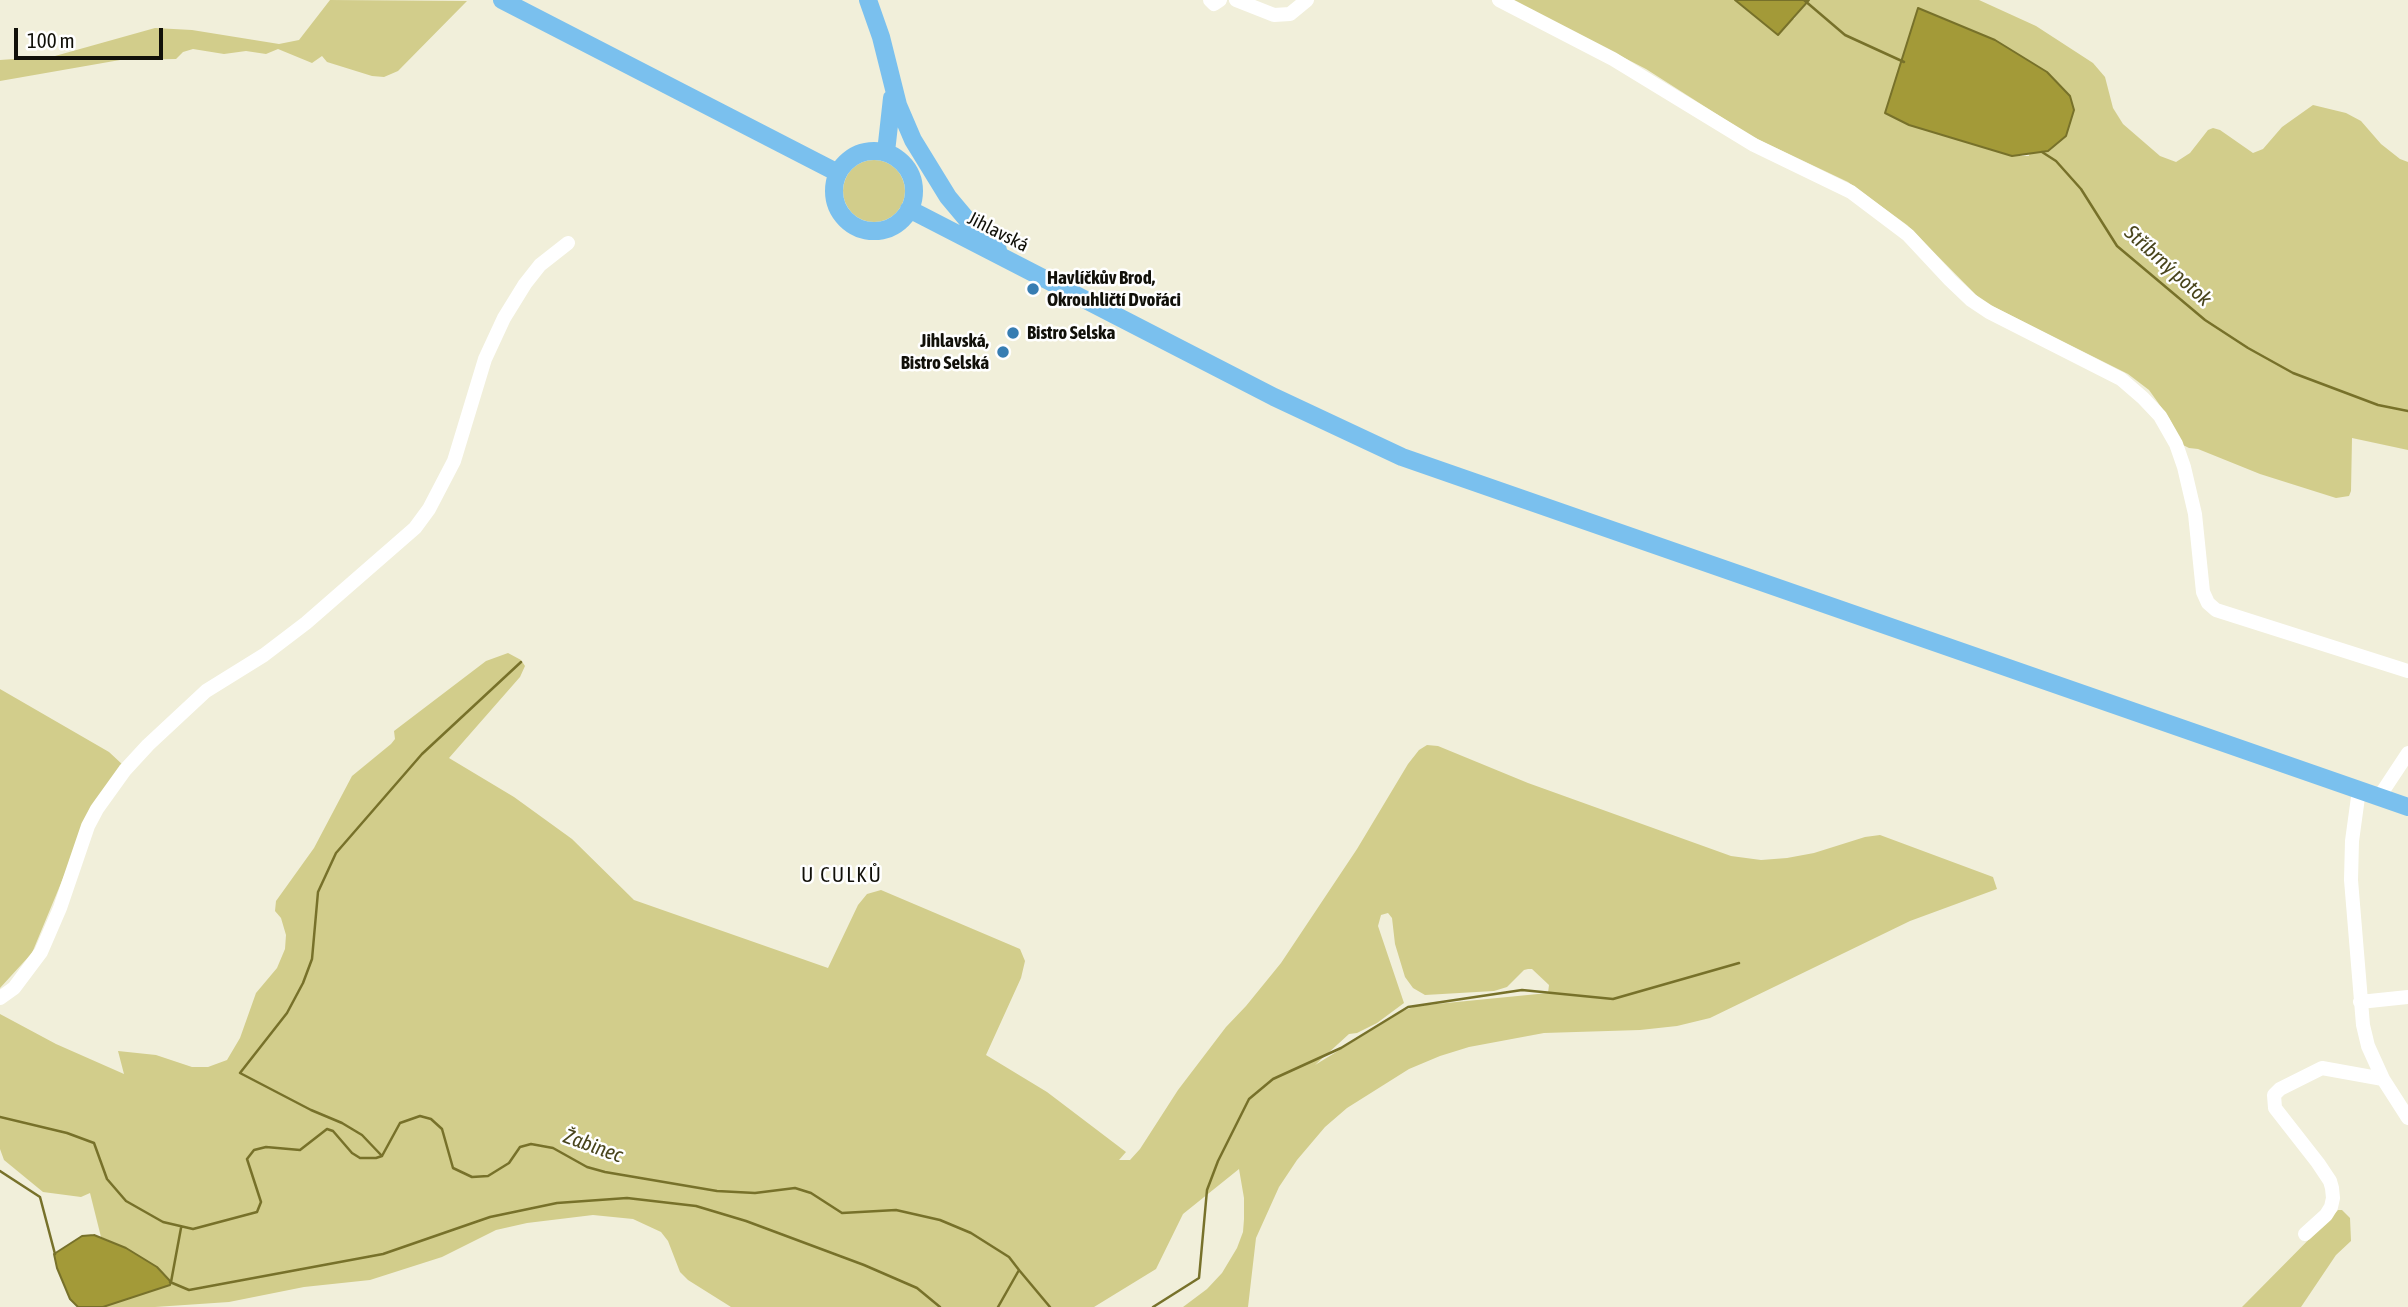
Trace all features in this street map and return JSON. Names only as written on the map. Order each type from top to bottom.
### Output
[{"type":"main road","points":[[502,0],[838,173]]},
{"type":"main road","points":[[868,0],[908,130],[936,180],[974,228],[1004,256],[1026,270]]},
{"type":"main road","points":[[886,152],[891,118],[891,77]]},
{"type":"main road","points":[[872,150],[886,152],[900,160],[909,172],[914,187],[909,209],[901,220],[889,228],[868,231],[844,218],[836,206],[833,193],[838,173],[846,161],[858,153],[872,150]]},
{"type":"main road","name":"Jihlavská","points":[[909,209],[1256,388],[1369,443],[1451,475],[2408,807]]},
{"type":"street","points":[[1210,0],[1214,4],[1220,0]]},
{"type":"street","points":[[1236,0],[1274,15],[1290,14],[1307,0]]},
{"type":"street","points":[[1499,0],[1613,59],[1754,145],[1852,192],[1908,235],[1950,280],[1980,306],[2121,379],[2160,416],[2176,444],[2195,514],[2203,592],[2208,603],[2216,610],[2408,671]]},
{"type":"street","points":[[0,998],[20,981],[41,952],[97,809],[148,745],[206,691],[306,623],[415,528],[429,509],[454,461],[485,359],[504,318],[540,265],[568,243]]},
{"type":"street","points":[[2379,797],[2408,753]]},
{"type":"street","points":[[2359,790],[2352,841],[2351,880],[2362,1025],[2383,1079],[2408,1118]]},
{"type":"street","points":[[2360,1002],[2408,997]]},
{"type":"street","points":[[2305,1234],[2331,1207],[2332,1188],[2318,1163],[2275,1108],[2274,1095],[2280,1089],[2322,1068],[2383,1079]]},
{"type":"shaded area","points":[[330,0],[467,1],[398,71],[384,77],[327,62],[322,56],[312,63],[278,49],[266,54],[246,51],[224,54],[193,49],[183,52],[176,59],[120,60],[0,81],[0,60],[55,56],[155,28],[192,30],[279,44],[299,40]]},
{"type":"shaded area","points":[[1512,0],[1735,0],[1748,11],[1794,19],[1809,0],[1979,0],[2036,26],[2093,63],[2105,77],[2113,108],[2123,124],[2160,156],[2176,162],[2190,153],[2208,130],[2213,128],[2253,153],[2263,149],[2282,127],[2313,105],[2346,113],[2361,121],[2381,144],[2408,162],[2408,450],[2352,438],[2351,491],[2349,496],[2336,498],[2260,474],[2183,445],[2169,418],[2149,390],[2128,374],[1982,301],[1907,225],[1848,182],[1751,136],[1646,69]],"holes":[[[1918,8],[1995,40],[2047,72],[2029,156],[2012,156],[1909,125],[1885,113]]]},
{"type":"shaded area","points":[[1735,0],[1809,0],[1778,35]]},
{"type":"shaded area","points":[[1918,8],[1995,40],[2047,72],[2070,96],[2074,110],[2066,136],[2048,151],[2012,156],[1909,125],[1885,113]]},
{"type":"shaded area","points":[[868,160],[880,160],[896,169],[903,179],[903,203],[896,213],[880,222],[868,222],[857,217],[848,208],[843,197],[843,185],[848,174],[857,165]]},
{"type":"shaded area","points":[[508,653],[521,660],[525,666],[520,677],[449,758],[514,797],[572,839],[634,900],[828,968],[858,905],[867,894],[881,890],[1020,949],[1025,961],[1021,978],[986,1055],[1047,1092],[1126,1152],[1119,1160],[1130,1160],[1140,1149],[1178,1090],[1226,1027],[1281,963],[1357,849],[1408,764],[1419,750],[1427,745],[1438,746],[1528,783],[1731,856],[1761,860],[1787,858],[1880,835],[1993,877],[1997,889],[1910,921],[1710,1018],[1677,1026],[1640,1030],[1544,1033],[1469,1047],[1409,1069],[1347,1108],[1325,1127],[1297,1160],[1279,1187],[1256,1238],[1248,1307],[1183,1307],[1207,1289],[1222,1273],[1237,1248],[1244,1219],[1239,1169],[1183,1214],[1156,1269],[1094,1307],[731,1307],[680,1272],[668,1241],[661,1232],[633,1219],[593,1215],[527,1223],[496,1230],[442,1257],[370,1280],[304,1287],[229,1302],[103,1307],[170,1285],[157,1267],[126,1248],[101,1237],[90,1193],[81,1197],[43,1192],[4,1160],[0,1149],[0,1014],[56,1044],[124,1074],[118,1051],[156,1055],[192,1067],[208,1067],[227,1060],[240,1038],[256,993],[277,968],[285,949],[286,935],[281,918],[275,911],[276,901],[314,848],[352,776],[391,744],[395,739],[394,731],[486,661]],"holes":[[[1388,913],[1392,918],[1395,944],[1405,977],[1413,988],[1425,995],[1494,991],[1507,987],[1528,969],[1532,969],[1549,985],[1548,993],[1416,1006],[1403,1011],[1315,1065],[1349,1034],[1377,1023],[1404,1003],[1378,926],[1381,915]]]},
{"type":"shaded area","points":[[0,689],[109,752],[123,765],[81,835],[32,953],[0,988]]},
{"type":"shaded area","points":[[2338,1210],[2342,1210],[2350,1218],[2351,1241],[2336,1255],[2301,1307],[2242,1307]]},
{"type":"shaded area","points":[[94,1235],[126,1248],[157,1267],[171,1282],[170,1285],[103,1307],[78,1307],[70,1299],[54,1254],[82,1236]]},
{"type":"waterway","name":"Stříbrný potok","points":[[1804,0],[1845,35],[1904,62]]},
{"type":"waterway","name":"Stříbrný potok","points":[[2042,152],[2056,161],[2081,189],[2117,246],[2205,320],[2293,373],[2378,405],[2408,411]]},
{"type":"waterway","points":[[382,1156],[362,1135],[342,1123],[240,1073],[287,1013],[303,983],[312,959],[318,892],[336,853],[422,754],[521,662]]},
{"type":"waterway","points":[[1153,1307],[1199,1278],[1207,1190],[1218,1161],[1249,1099],[1273,1079],[1341,1048],[1408,1007],[1522,990],[1613,999],[1739,963]]},
{"type":"waterway","name":"Žabinec","points":[[0,1117],[67,1133],[94,1143],[107,1179],[126,1201],[163,1222],[193,1229],[257,1212],[261,1202],[247,1159],[254,1150],[266,1147],[300,1150],[327,1129],[333,1131],[352,1153],[360,1158],[376,1158],[382,1156],[400,1123],[420,1116],[431,1119],[442,1129],[453,1168],[472,1177],[488,1176],[509,1163],[520,1147],[531,1144],[553,1148],[587,1167],[605,1172],[717,1191],[755,1193],[795,1188],[811,1193],[842,1213],[896,1210],[940,1220],[971,1233],[1009,1257],[1019,1270],[998,1307]]},
{"type":"waterway","points":[[0,1171],[40,1197],[55,1254]]},
{"type":"waterway","points":[[170,1282],[189,1290],[383,1254],[490,1217],[557,1203],[627,1198],[696,1206],[746,1221],[917,1288],[940,1307]]},
{"type":"waterway","points":[[171,1282],[181,1228]]},
{"type":"waterway","points":[[1019,1270],[1050,1307]]},
{"type":"place","name":"Havlíčkův Brod, Okrouhličtí Dvořáci","points":[[1033,289]]},
{"type":"place","name":"Bistro Selska","points":[[1013,333]]},
{"type":"place","name":"Jihlavská, Bistro Selská","points":[[1003,352]]},
{"type":"district","name":"U CULKŮ","points":[[842,875]]}]
